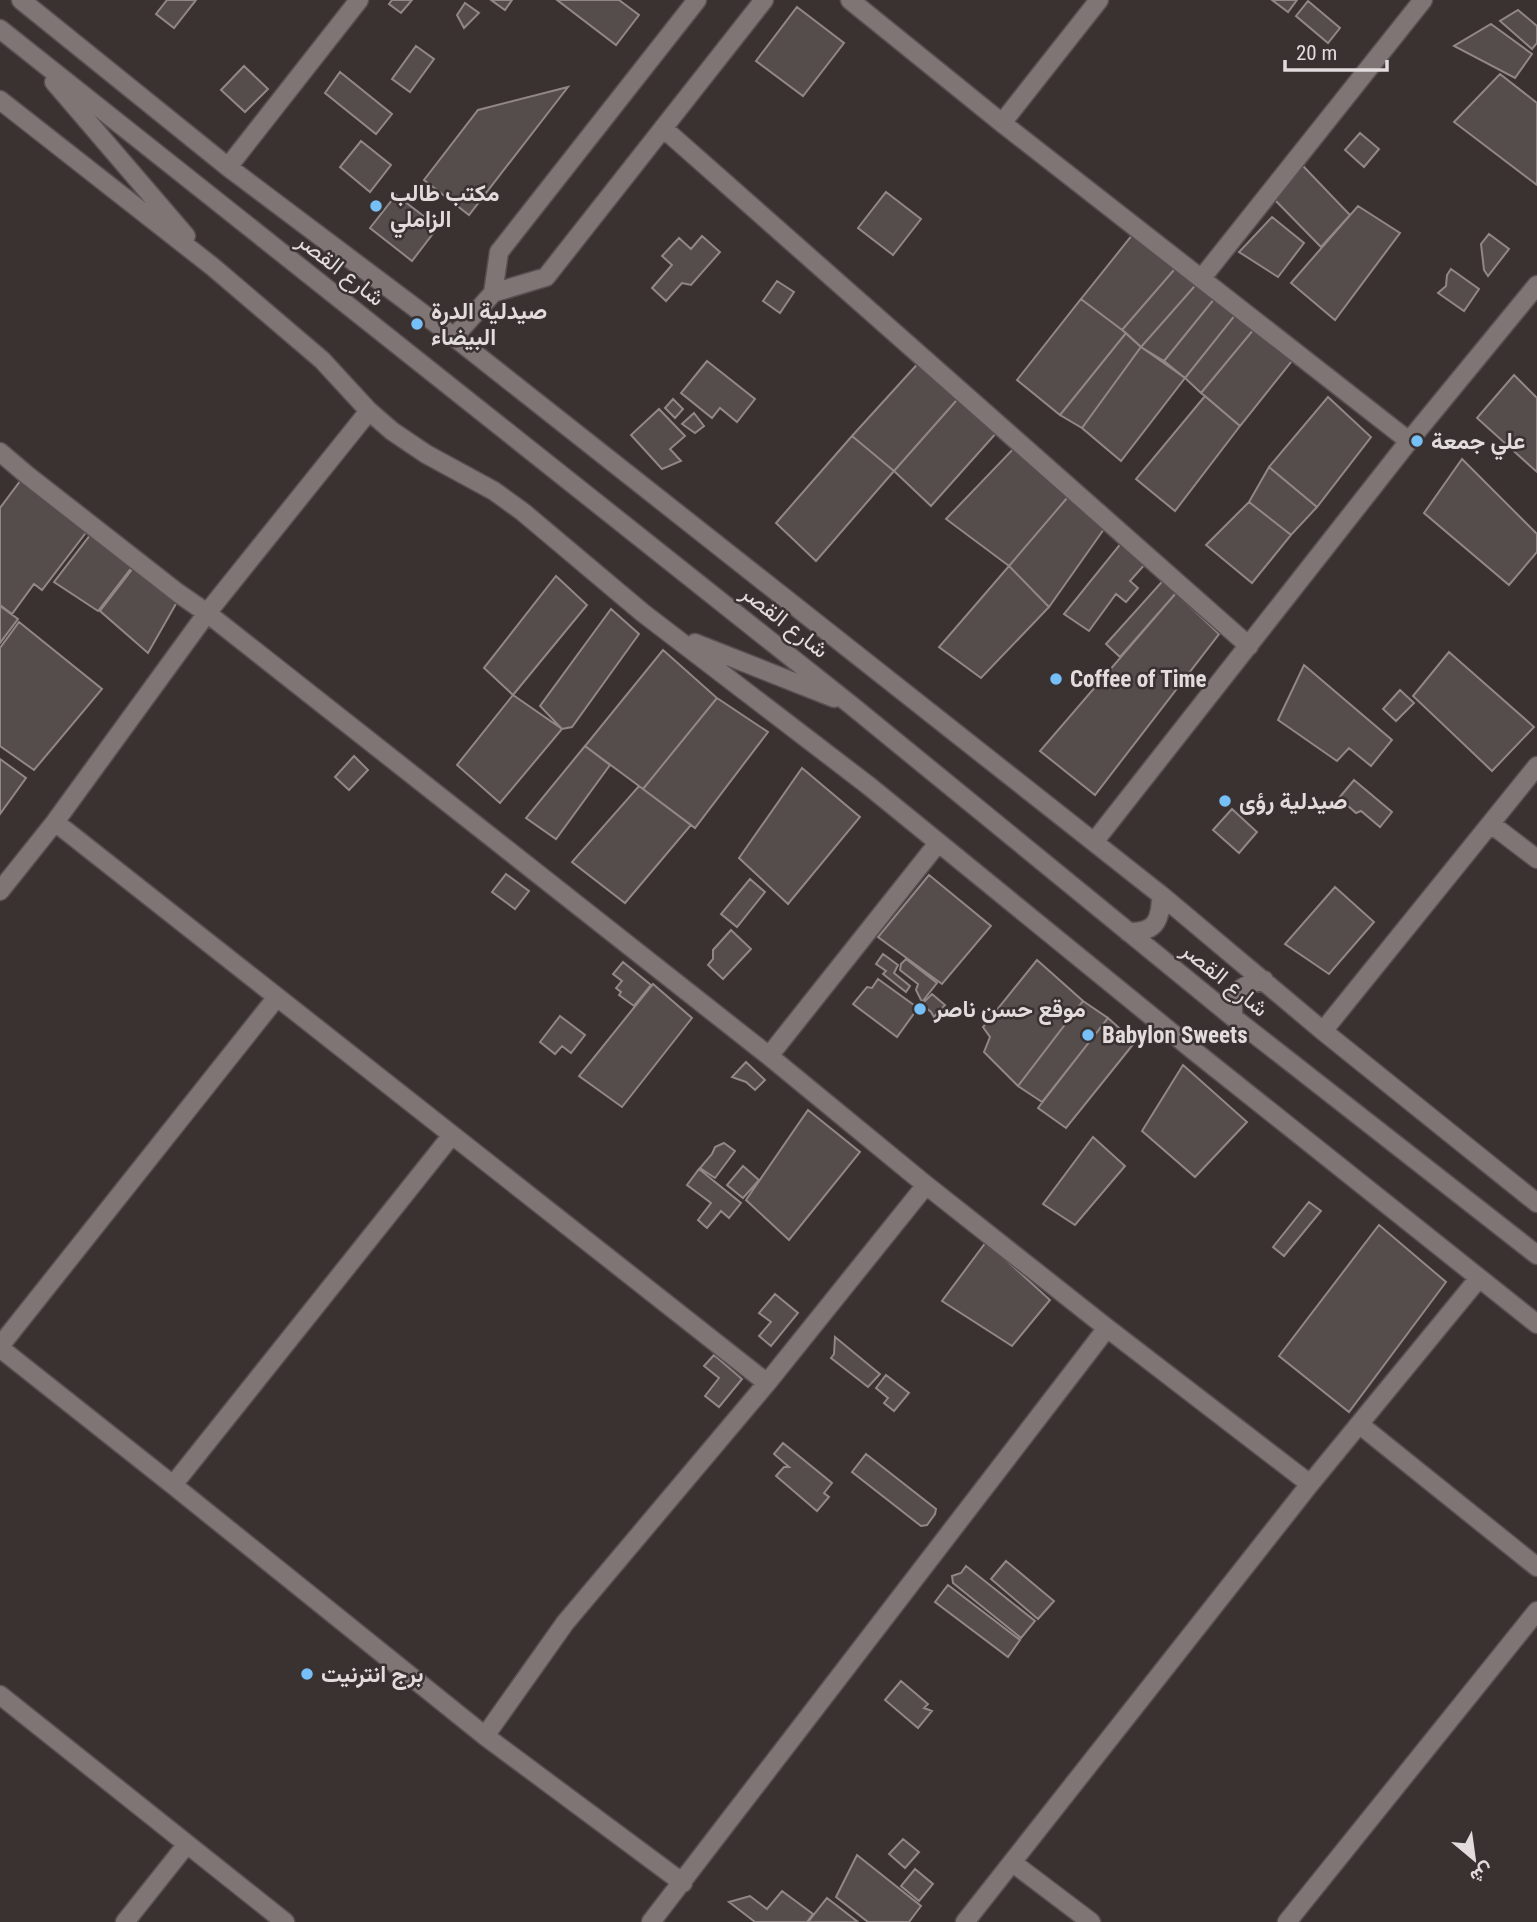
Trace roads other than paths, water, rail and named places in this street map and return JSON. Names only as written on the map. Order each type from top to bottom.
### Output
[{"type":"street","name":"شارع القصر","points":[[21,0],[228,167],[454,337],[1161,895],[1323,1031],[1537,1203]]},
{"type":"street","points":[[228,167],[359,0]]},
{"type":"street","points":[[493,293],[499,252],[697,0]]},
{"type":"street","points":[[454,337],[493,293],[546,277],[764,0]]},
{"type":"street","points":[[850,0],[1002,124],[1409,441]]},
{"type":"street","points":[[1002,124],[1099,0]]},
{"type":"street","points":[[1201,279],[1423,0]]},
{"type":"street","name":"شارع القصر","points":[[0,29],[851,705],[1234,1018],[1537,1255]]},
{"type":"street","points":[[29,52],[213,267]]},
{"type":"street","points":[[0,100],[213,267],[322,360],[369,411],[393,431],[426,454],[494,491],[523,512],[643,612],[869,786],[1204,1059],[1537,1324]]},
{"type":"street","points":[[663,128],[1249,646]]},
{"type":"street","points":[[1094,842],[1409,441],[1537,285]]},
{"type":"street","points":[[0,891],[55,822],[207,613],[369,411]]},
{"type":"street","points":[[0,452],[769,1056],[1107,1328],[1310,1484]]},
{"type":"street","points":[[660,625],[714,651],[851,705]]},
{"type":"street","points":[[1323,1031],[1537,766]]},
{"type":"street","points":[[55,822],[767,1384]]},
{"type":"street","points":[[1492,824],[1537,859]]},
{"type":"street","points":[[769,1056],[938,843]]},
{"type":"street","points":[[1128,932],[1142,932],[1157,921],[1161,911],[1161,895]]},
{"type":"street","points":[[1234,1018],[1233,998],[1238,991],[1247,984],[1264,980]]},
{"type":"street","points":[[277,997],[0,1347],[485,1736],[683,1883]]},
{"type":"street","points":[[173,1485],[452,1135]]},
{"type":"street","points":[[485,1736],[565,1623],[767,1384],[926,1185]]},
{"type":"street","points":[[965,1922],[1310,1484],[1479,1278]]},
{"type":"street","points":[[652,1922],[1107,1328]]},
{"type":"street","points":[[1359,1424],[1537,1567]]},
{"type":"street","points":[[1287,1922],[1537,1611]]},
{"type":"street","points":[[0,1696],[285,1922]]},
{"type":"street","points":[[125,1922],[187,1844]]},
{"type":"street","points":[[1013,1863],[1090,1922]]},
{"type":"place","name":"مكتب طالب الزاملي","points":[[376,206]]},
{"type":"place","name":"صيدلية الدرة البيضاء","points":[[417,324]]},
{"type":"place","name":"علي جمعة","points":[[1417,441]]},
{"type":"place","name":"Coffee of Time","points":[[1056,679]]},
{"type":"place","name":"صيدلية رؤى","points":[[1225,801]]},
{"type":"place","name":"موقع حسن ناصر","points":[[920,1009]]},
{"type":"place","name":"Babylon Sweets","points":[[1088,1035]]},
{"type":"place","name":"برج انترنيت","points":[[307,1674]]}]
